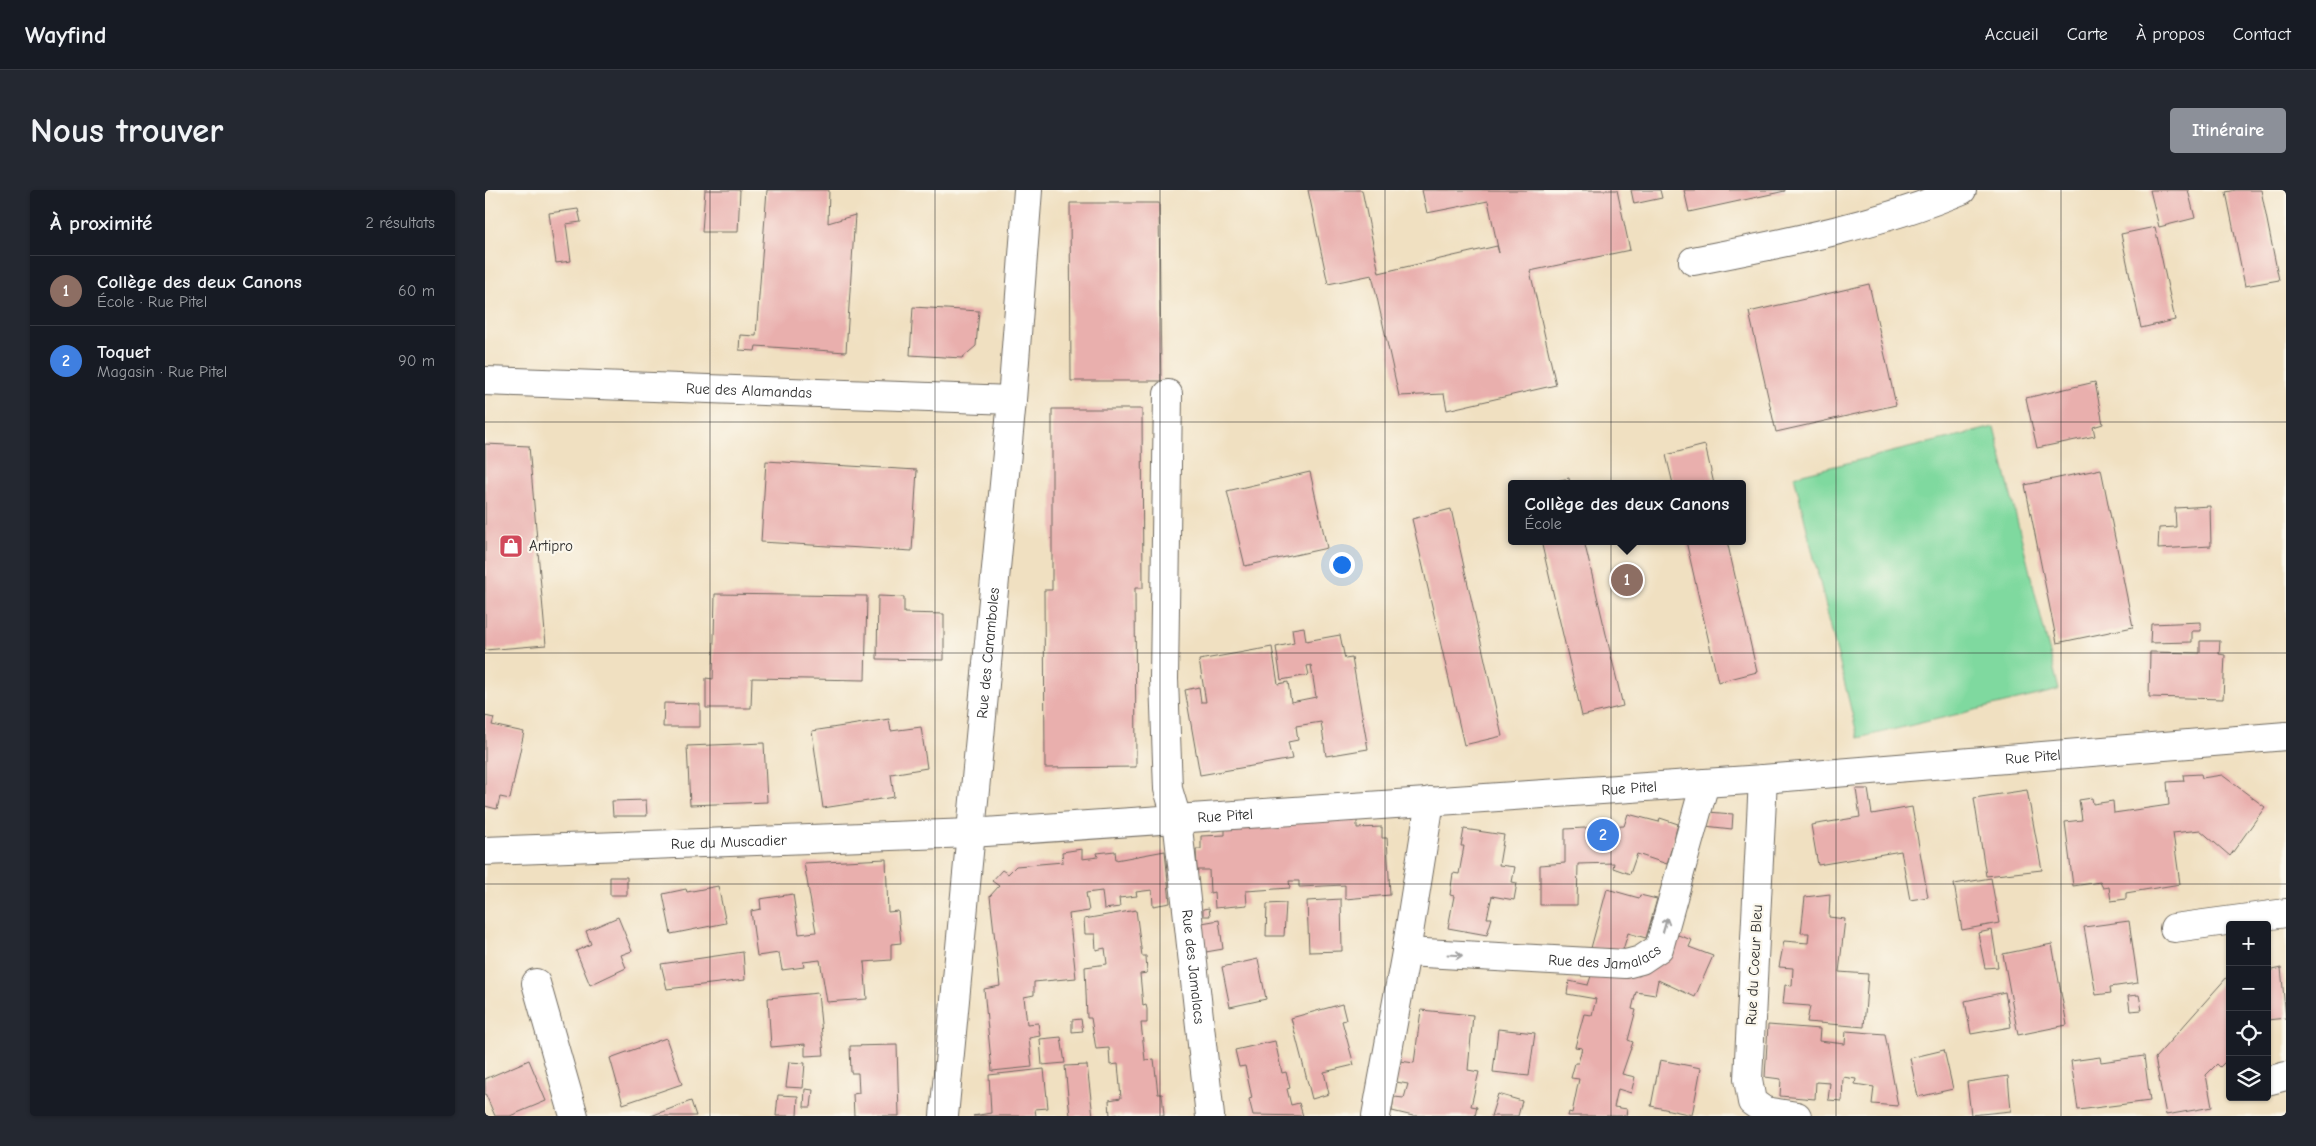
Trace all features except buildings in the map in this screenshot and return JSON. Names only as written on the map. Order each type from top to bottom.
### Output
[{"type":"street","name":"Rue des Caramboles","points":[[944,1116],[1012,400],[1028,190]]},
{"type":"street","points":[[1693,261],[1815,236],[1920,208],[1962,190]]},
{"type":"street","name":"Rue des Alamandas","points":[[485,382],[1012,400]]},
{"type":"street","name":"Rue des Jamalacs","points":[[1168,394],[1164,678],[1169,789],[1177,819],[1210,1116]]},
{"type":"street","name":"Rue Pitel","points":[[971,833],[2285,743]]},
{"type":"street","name":"Rue du Coeur Bleu","points":[[1763,779],[1748,1080],[1752,1102],[1765,1111],[1797,1116]]},
{"type":"street","name":"Rue des Jamalacs","points":[[1406,952],[1626,964],[1641,960],[1659,948],[1705,783]]},
{"type":"street","points":[[1376,1116],[1406,952],[1430,802]]},
{"type":"street","name":"Rue du Muscadier","points":[[485,851],[971,833]]},
{"type":"street","points":[[2173,928],[2286,913]]},
{"type":"street","points":[[536,982],[575,1116]]},
{"type":"street","points":[[2271,1080],[2286,1076]]},
{"type":"green space","points":[[1994,427],[2059,690],[1858,738],[1794,476]]},
{"type":"place","name":"Artipro","points":[[511,546]]},
{"type":"place","name":"Collège des deux Canons","points":[[1627,580]]},
{"type":"place","name":"Toquet","points":[[1603,835]]}]
